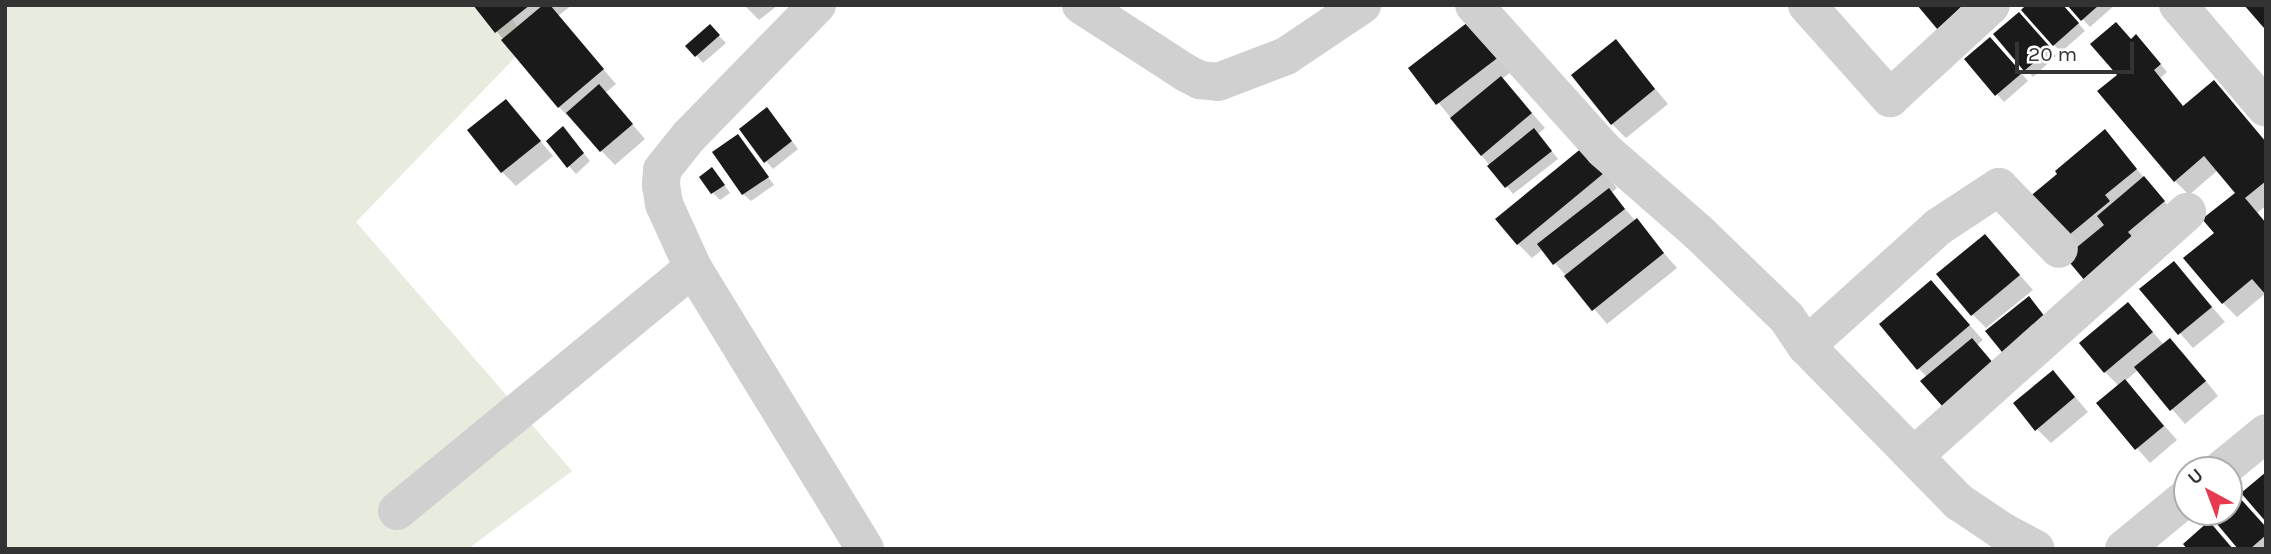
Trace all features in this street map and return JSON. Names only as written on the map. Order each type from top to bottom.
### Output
[{"type":"street","points":[[817,5],[719,102],[662,170],[664,204],[693,268],[865,549]]},
{"type":"street","points":[[1081,5],[1186,74],[1200,80],[1218,82],[1286,56],[1362,5]]},
{"type":"street","points":[[1474,5],[1604,150],[1698,232],[1787,318],[1806,346],[1959,502],[2002,531],[2036,549]]},
{"type":"street","points":[[1807,5],[1890,98],[1991,5]]},
{"type":"street","points":[[2178,5],[2266,108]]},
{"type":"street","points":[[1806,346],[1938,227],[1999,187],[2059,249]]},
{"type":"street","points":[[1915,455],[2187,212]]},
{"type":"street","points":[[397,511],[693,268]]},
{"type":"street","points":[[2238,456],[2266,433]]},
{"type":"street","points":[[2124,549],[2173,509]]},
{"type":"shaded area","points":[[5,5],[503,5],[528,44],[356,222],[572,471],[468,549],[5,549]]},
{"type":"building","points":[[473,5],[530,5],[495,33]]},
{"type":"building","points":[[543,5],[550,5],[604,69],[558,108],[501,40]]},
{"type":"building","points":[[1917,5],[1963,5],[1938,30]]},
{"type":"building","points":[[2026,5],[2063,5],[2079,23],[2053,46],[2021,10]]},
{"type":"building","points":[[2067,5],[2099,5],[2081,21]]},
{"type":"building","points":[[2244,5],[2266,5],[2264,28]]},
{"type":"building","points":[[2019,12],[2051,48],[2024,71],[1993,34]]},
{"type":"building","points":[[1472,19],[1500,56],[1436,105],[1408,68]]},
{"type":"building","points":[[2116,22],[2131,39],[2136,34],[2161,64],[2154,70],[2183,106],[2214,80],[2266,142],[2266,181],[2245,198],[2266,223],[2266,295],[2252,279],[2222,304],[2183,258],[2214,233],[2202,219],[2235,193],[2204,156],[2174,182],[2097,91],[2117,75],[2090,44]]},
{"type":"building","points":[[710,24],[720,35],[695,57],[685,46]]},
{"type":"building","points":[[1990,37],[2022,73],[1995,96],[1964,59]]},
{"type":"building","points":[[1616,39],[1655,89],[1611,125],[1571,75]]},
{"type":"building","points":[[1501,76],[1532,113],[1481,156],[1450,118]]},
{"type":"building","points":[[599,84],[633,124],[600,152],[566,113]]},
{"type":"building","points":[[506,99],[541,141],[501,173],[467,130]]},
{"type":"building","points":[[767,107],[792,141],[764,163],[739,129]]},
{"type":"building","points":[[563,126],[584,153],[567,168],[546,141]]},
{"type":"building","points":[[1534,128],[1552,151],[1505,188],[1487,166]]},
{"type":"building","points":[[2105,129],[2137,169],[2105,195],[2110,201],[2063,240],[2028,198]]},
{"type":"building","points":[[738,134],[769,177],[742,195],[712,152]]},
{"type":"building","points":[[1583,147],[1604,173],[1517,245],[1495,219]]},
{"type":"building","points":[[712,167],[725,185],[711,194],[699,177]]},
{"type":"building","points":[[2144,176],[2165,201],[2128,232],[2141,247],[2091,288],[2065,257],[2104,225],[2097,216]]},
{"type":"building","points":[[1609,188],[1625,209],[1553,265],[1537,244]]},
{"type":"building","points":[[1637,218],[1664,253],[1592,311],[1564,276]]},
{"type":"building","points":[[1985,234],[2020,275],[1971,316],[1936,274]]},
{"type":"building","points":[[2174,261],[2212,307],[2178,335],[2139,289]]},
{"type":"building","points":[[1931,280],[1970,325],[1917,370],[1879,324]]},
{"type":"building","points":[[2029,296],[2049,322],[2006,357],[1985,331]]},
{"type":"building","points":[[2128,302],[2153,332],[2104,373],[2079,343]]},
{"type":"building","points":[[1972,338],[1994,364],[1943,407],[1920,381]]},
{"type":"building","points":[[2170,338],[2206,381],[2170,411],[2134,367]]},
{"type":"building","points":[[2053,370],[2075,397],[2035,431],[2013,403]]},
{"type":"building","points":[[2125,379],[2164,426],[2135,450],[2096,403]]},
{"type":"building","points":[[2266,472],[2266,522],[2243,495],[2243,491]]},
{"type":"building","points":[[2243,502],[2266,527],[2266,535],[2250,549],[2238,549],[2219,526],[2243,526]]},
{"type":"building","points":[[2203,526],[2213,526],[2233,549],[2187,549],[2183,544]]}]
